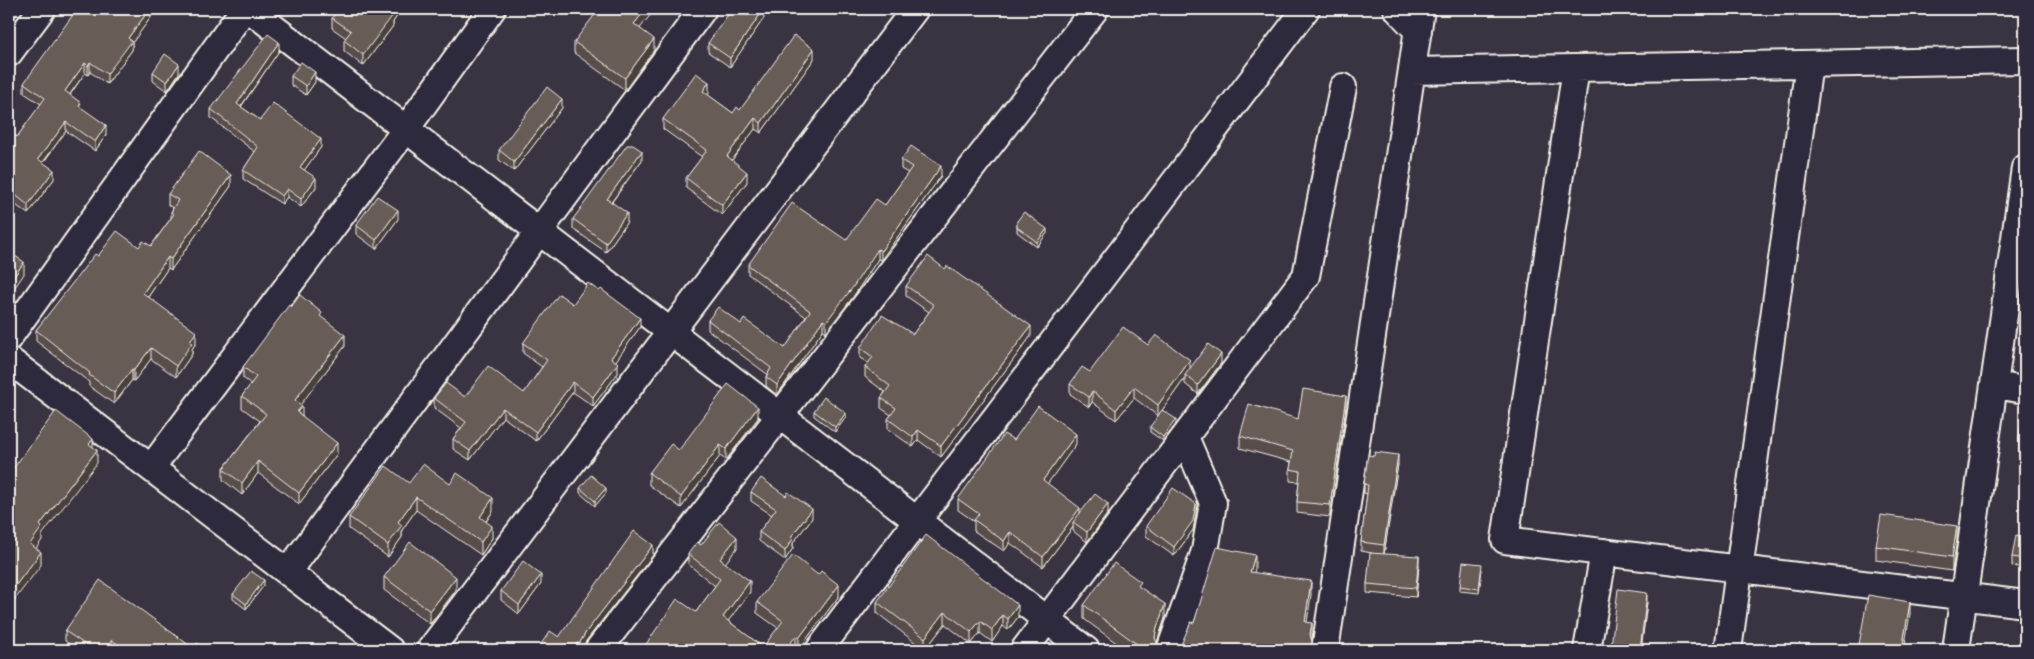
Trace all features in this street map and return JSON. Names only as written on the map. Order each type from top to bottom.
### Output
[{"type":"street","points":[[9,53],[42,9]]},
{"type":"street","points":[[9,338],[244,9]]},
{"type":"street","points":[[249,9],[1086,650]]},
{"type":"street","points":[[151,468],[406,129],[492,9]]},
{"type":"street","points":[[288,572],[703,9]]},
{"type":"street","points":[[430,650],[915,9]]},
{"type":"street","points":[[598,650],[1095,9]]},
{"type":"street","points":[[819,650],[1306,9]]},
{"type":"street","points":[[1325,650],[1419,20],[1397,9]]},
{"type":"street","points":[[1412,71],[2025,60]]},
{"type":"street","points":[[1728,650],[1809,64]]},
{"type":"street","points":[[1576,68],[1505,540],[2025,604]]},
{"type":"street","points":[[1024,650],[1306,276],[1343,87]]},
{"type":"street","points":[[1956,650],[2025,168]]},
{"type":"street","points":[[9,360],[390,650]]},
{"type":"street","points":[[1994,385],[2025,390]]},
{"type":"street","points":[[1170,650],[1205,551],[1213,503],[1185,437]]},
{"type":"street","points":[[1587,650],[1604,552]]},
{"type":"building","points":[[77,9],[150,9],[128,38],[132,41],[107,74],[90,62],[88,66],[85,63],[65,91],[81,103],[79,106],[106,125],[95,142],[66,122],[38,159],[54,170],[28,205],[9,190],[9,131],[17,137],[45,98],[24,83]]},
{"type":"building","points":[[338,9],[395,9],[391,14],[393,15],[363,55],[344,40],[351,31],[332,18]]},
{"type":"building","points":[[599,9],[646,9],[634,24],[654,39],[625,78],[574,42]]},
{"type":"building","points":[[732,9],[764,9],[730,58],[708,43]]},
{"type":"building","points":[[268,34],[279,42],[237,104],[260,120],[273,103],[321,139],[300,167],[316,178],[301,199],[287,189],[282,196],[243,170],[258,147],[211,109]]},
{"type":"building","points":[[794,35],[814,49],[761,123],[755,118],[727,156],[747,172],[722,205],[686,178],[707,150],[663,119],[696,73],[709,82],[703,91],[733,113],[737,107],[740,110]]},
{"type":"building","points":[[165,54],[179,64],[167,82],[153,72]]},
{"type":"building","points":[[301,62],[315,72],[306,86],[291,76]]},
{"type":"building","points":[[547,87],[562,99],[514,162],[499,150]]},
{"type":"building","points":[[627,145],[633,145],[642,151],[607,199],[627,213],[606,243],[573,219]]},
{"type":"building","points":[[911,146],[941,166],[881,251],[878,249],[853,287],[826,322],[823,320],[777,385],[766,377],[771,368],[708,320],[718,307],[741,324],[744,319],[785,348],[810,311],[748,265],[792,203],[846,240],[876,199],[885,205],[912,167],[901,160]]},
{"type":"building","points":[[199,151],[231,175],[171,259],[168,257],[143,293],[196,332],[190,342],[192,343],[176,366],[151,348],[114,393],[89,375],[90,373],[36,330],[95,254],[98,256],[117,231],[139,247],[143,241],[151,246],[174,214],[171,212],[178,200],[168,194]]},
{"type":"building","points":[[377,196],[398,210],[376,240],[356,225]]},
{"type":"building","points":[[1024,212],[1047,229],[1037,242],[1017,227],[1017,221]]},
{"type":"building","points":[[9,252],[24,262],[9,284]]},
{"type":"building","points":[[928,256],[945,269],[947,266],[1031,326],[941,446],[918,430],[913,437],[888,419],[896,408],[881,398],[890,386],[865,367],[873,357],[860,348],[882,315],[913,334],[934,305],[906,286]]},
{"type":"building","points":[[588,283],[599,291],[601,289],[640,318],[611,358],[618,363],[593,397],[573,382],[536,432],[503,408],[470,451],[453,439],[466,422],[434,398],[446,383],[465,397],[488,366],[524,393],[547,360],[523,343],[559,294],[573,304]]},
{"type":"building","points":[[300,295],[322,313],[320,316],[345,335],[295,400],[302,406],[297,412],[337,443],[299,493],[258,461],[242,483],[223,469],[266,414],[242,396],[256,377],[243,367],[289,305],[291,307]]},
{"type":"building","points":[[1123,327],[1148,345],[1156,335],[1190,360],[1158,405],[1134,387],[1116,410],[1092,391],[1089,397],[1070,384],[1082,367],[1090,372]]},
{"type":"building","points":[[1208,344],[1221,354],[1198,385],[1185,375]]},
{"type":"building","points":[[728,384],[758,407],[726,449],[720,445],[681,497],[649,473],[671,444],[679,450]]},
{"type":"building","points":[[1303,389],[1346,396],[1330,505],[1297,502],[1300,471],[1290,469],[1293,451],[1240,436],[1249,404],[1298,419]]},
{"type":"building","points":[[824,397],[846,413],[835,427],[814,411]]},
{"type":"building","points":[[2025,398],[2025,441],[2019,440]]},
{"type":"building","points":[[1038,406],[1076,434],[1043,480],[1080,508],[1043,557],[1010,532],[1004,541],[974,520],[979,514],[958,499],[1004,434],[1014,440]]},
{"type":"building","points":[[1162,410],[1176,419],[1163,437],[1150,427]]},
{"type":"building","points":[[56,411],[93,439],[89,444],[97,450],[40,525],[42,527],[30,544],[41,552],[9,594],[9,474]]},
{"type":"building","points":[[2025,442],[2025,472],[2021,472]]},
{"type":"building","points":[[1375,452],[1398,455],[1384,545],[1361,542],[1368,485],[1364,484],[1368,455],[1374,456]]},
{"type":"building","points":[[423,464],[450,484],[457,473],[493,498],[480,517],[492,526],[481,542],[416,497],[398,522],[402,525],[388,545],[349,517],[386,466],[409,483]]},
{"type":"building","points":[[591,475],[606,488],[595,501],[580,488]]},
{"type":"building","points":[[761,478],[786,496],[788,492],[812,509],[791,537],[793,539],[785,551],[759,532],[776,509],[751,492]]},
{"type":"building","points":[[1173,488],[1196,504],[1193,521],[1174,547],[1146,526]]},
{"type":"building","points":[[1095,494],[1108,504],[1087,532],[1073,522]]},
{"type":"building","points":[[1881,515],[1957,526],[1952,557],[1876,546]]},
{"type":"building","points":[[719,522],[737,537],[720,559],[750,581],[723,617],[763,647],[783,621],[757,602],[793,555],[818,575],[821,571],[839,585],[799,638],[796,636],[785,650],[642,650],[677,599],[696,612],[720,579],[688,554],[697,542],[701,545]]},
{"type":"building","points":[[634,531],[653,545],[586,632],[579,644],[577,643],[571,650],[537,650],[550,631],[559,637]]},
{"type":"building","points":[[926,535],[1018,605],[1008,619],[1003,615],[992,630],[980,621],[971,632],[945,612],[925,638],[877,602]]},
{"type":"building","points":[[2016,535],[2025,537],[2025,559],[2012,557]]},
{"type":"building","points":[[410,542],[456,577],[430,611],[384,577]]},
{"type":"building","points":[[1217,547],[1255,555],[1250,572],[1311,581],[1305,622],[1312,623],[1310,650],[1174,650],[1180,647],[1191,622],[1194,623]]},
{"type":"building","points":[[1370,553],[1419,556],[1416,588],[1367,584]]},
{"type":"building","points":[[523,561],[541,575],[519,605],[501,591]]},
{"type":"building","points":[[1463,562],[1482,564],[1479,589],[1460,586]]},
{"type":"building","points":[[1114,563],[1141,582],[1138,586],[1165,604],[1155,638],[1158,645],[1165,650],[1145,650],[1084,605]]},
{"type":"building","points":[[251,571],[264,580],[246,604],[233,594]]},
{"type":"building","points":[[100,580],[193,648],[197,643],[207,650],[126,650],[112,640],[105,650],[93,650],[65,631]]},
{"type":"building","points":[[1618,589],[1647,593],[1640,650],[1611,647]]},
{"type":"building","points":[[1868,595],[1910,602],[1902,650],[1858,650]]}]
